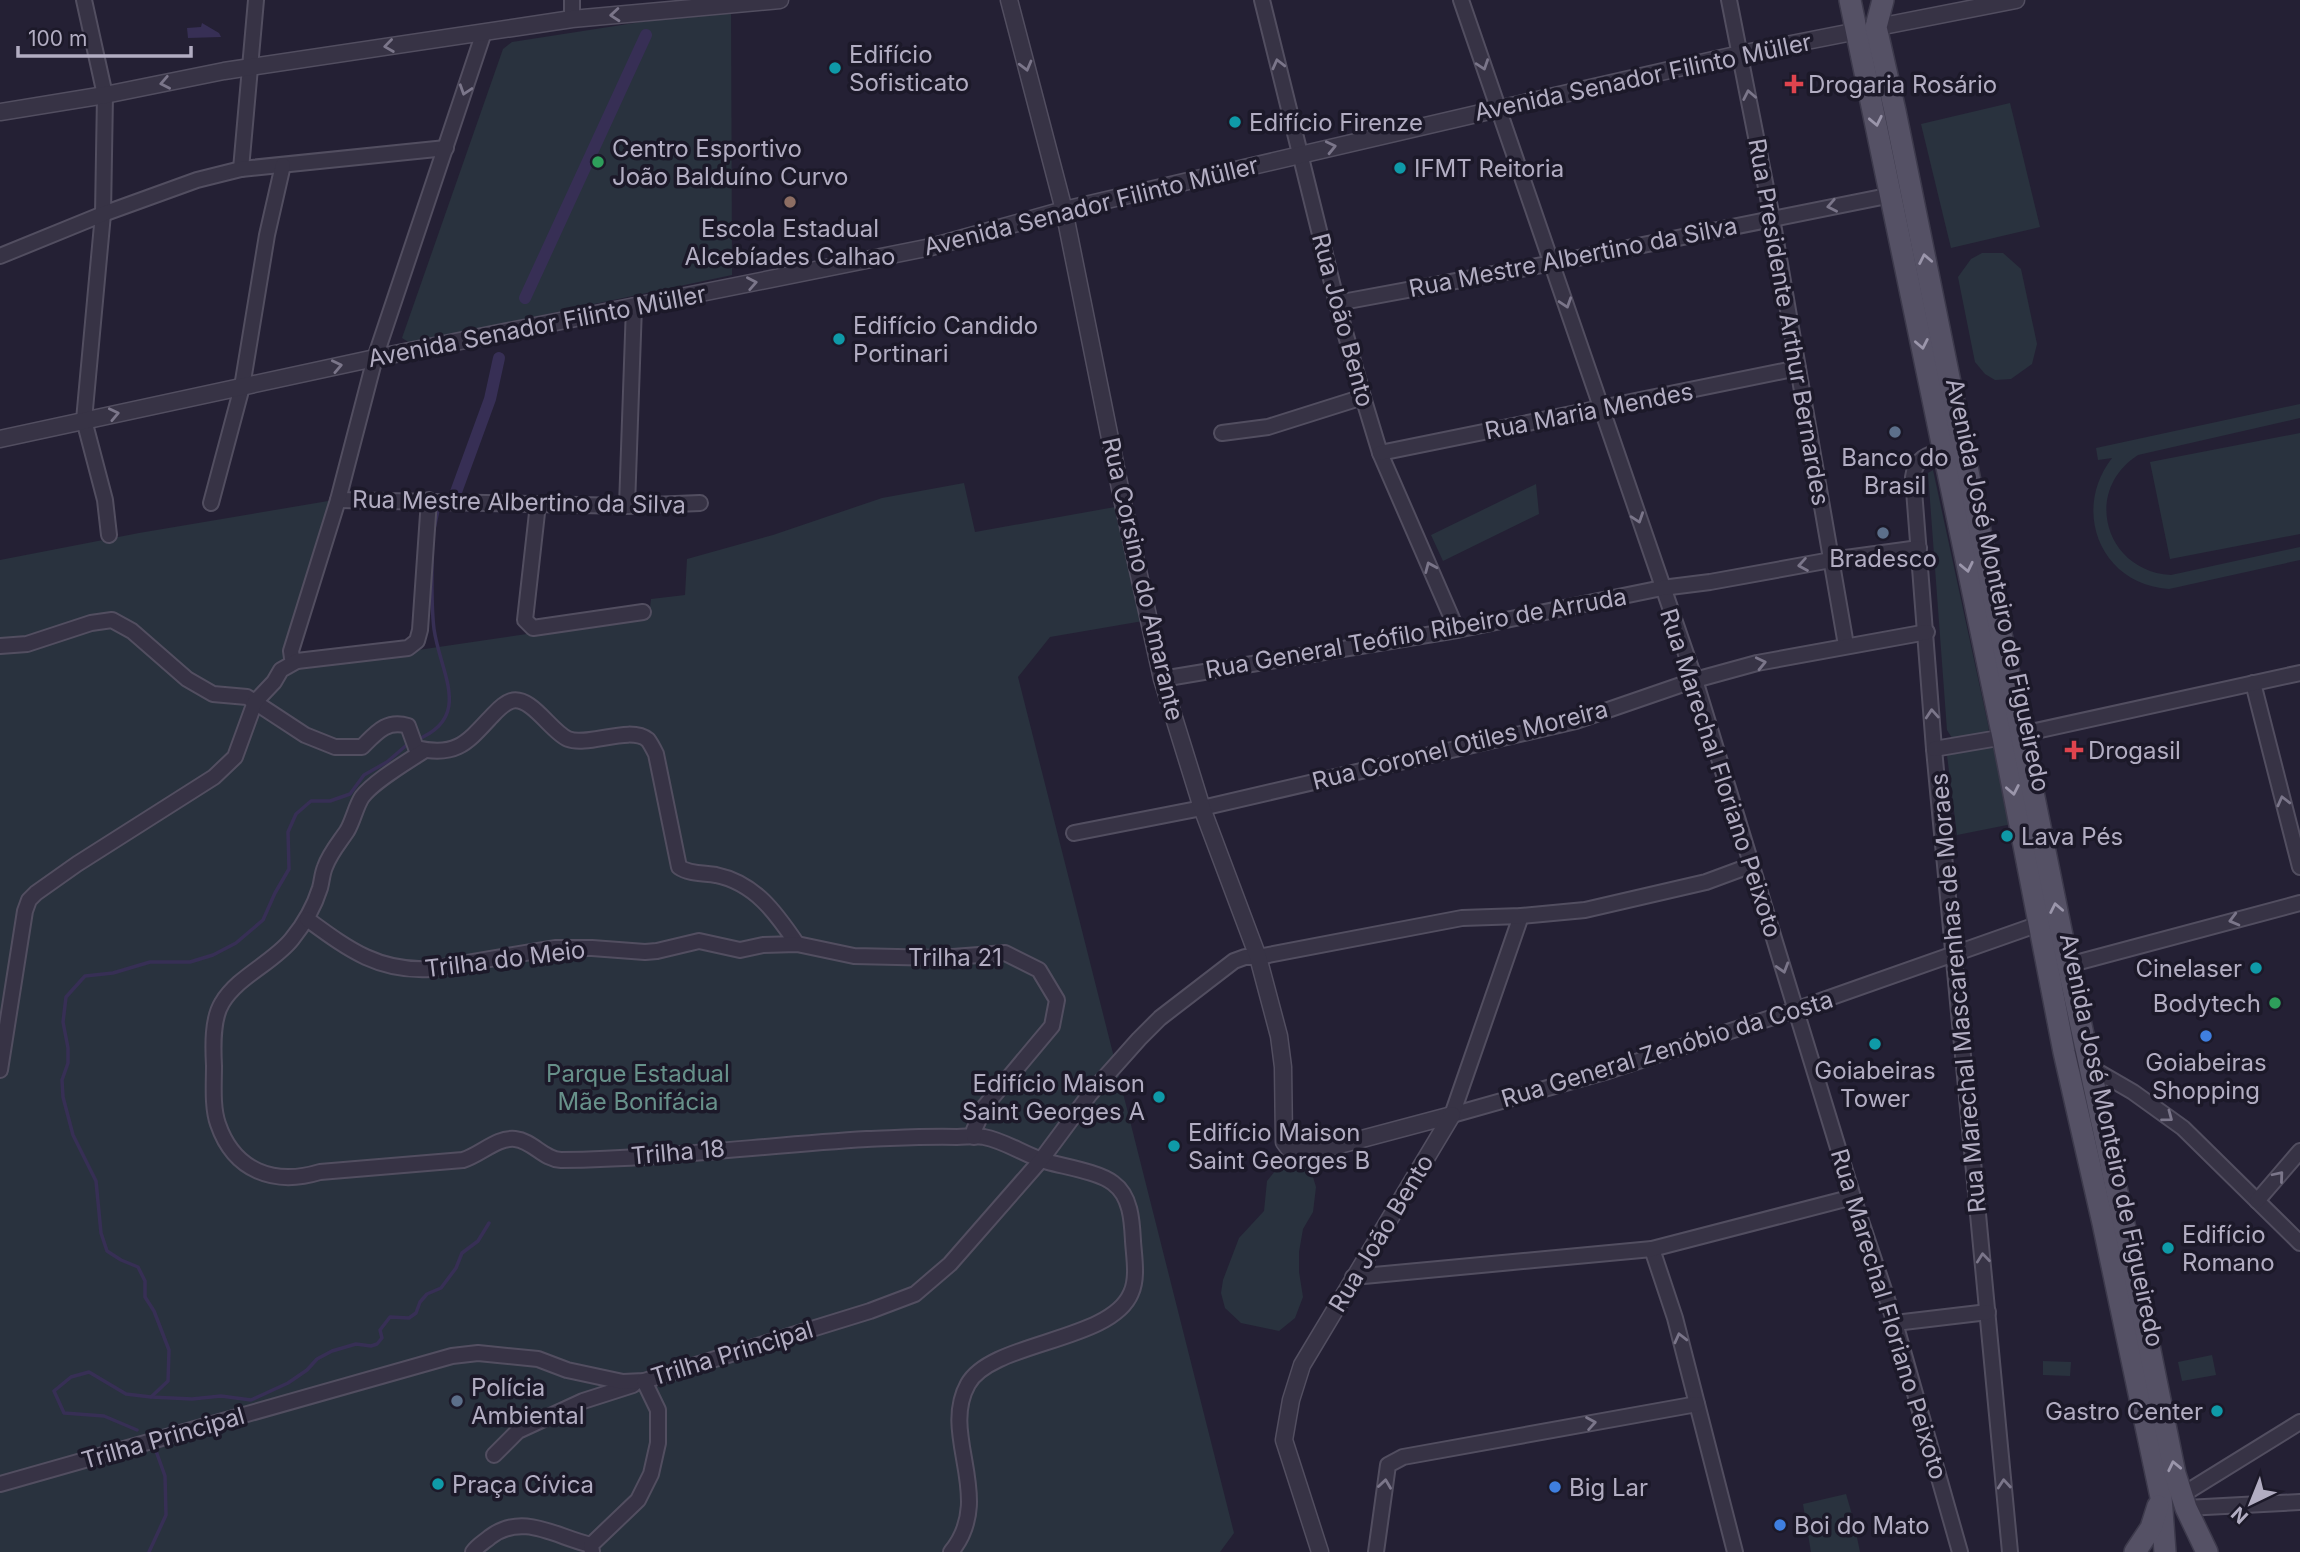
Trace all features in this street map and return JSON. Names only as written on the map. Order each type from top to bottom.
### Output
[{"type":"main road","name":"Avenida José Monteiro de Figueiredo","points":[[1850,0],[1867,29],[2012,736],[2039,924],[2064,1052],[2103,1223],[2176,1500],[2165,1552]]},
{"type":"main road","points":[[1867,29],[1883,0]]},
{"type":"main road","name":"Avenida José Monteiro de Figueiredo","points":[[1867,29],[1892,195],[1943,451],[2012,736]]},
{"type":"main road","points":[[2012,736],[2090,1066],[2175,1474],[2176,1500],[2207,1552]]},
{"type":"main road","points":[[2135,1552],[2151,1528],[2176,1500]]},
{"type":"street","points":[[84,0],[104,95],[103,214],[84,420],[105,500],[109,535]]},
{"type":"street","points":[[241,169],[256,0]]},
{"type":"street","points":[[572,0],[572,19]]},
{"type":"street","points":[[0,112],[251,66],[572,19],[780,0]]},
{"type":"street","name":"Rua Corsino do Amarante","points":[[1009,0],[1064,210],[1161,679],[1202,808],[1258,957],[1279,1036],[1283,1067],[1284,1142],[1290,1150]]},
{"type":"street","name":"Rua João Bento","points":[[1262,0],[1337,303],[1380,453],[1457,629]]},
{"type":"street","name":"Rua Marechal Floriano Peixoto","points":[[1461,0],[1695,680],[1795,1010],[1895,1323],[1960,1552]]},
{"type":"street","name":"Rua Presidente Arthur Bernardes","points":[[1729,0],[1772,218],[1846,645]]},
{"type":"street","name":"Avenida Senador Filinto Müller","points":[[0,439],[375,358],[931,247],[1064,210],[1498,108],[1741,54],[2016,0]]},
{"type":"street","points":[[297,661],[292,658],[291,651],[338,500],[375,358],[484,32]]},
{"type":"street","points":[[0,256],[103,214],[197,180],[241,169],[446,148]]},
{"type":"street","points":[[211,503],[242,387],[267,235],[283,165]]},
{"type":"street","name":"Rua Mestre Albertino da Silva","points":[[1337,303],[1892,195]]},
{"type":"street","points":[[627,506],[634,306]]},
{"type":"street","name":"Rua Maria Mendes","points":[[1380,453],[1798,368]]},
{"type":"street","points":[[1222,433],[1268,427],[1363,397]]},
{"type":"street","name":"Rua Marechal Mascarenhas de Moraes","points":[[1943,451],[1923,457],[1914,470],[1934,749],[2010,1552]]},
{"type":"street","name":"Rua Mestre Albertino da Silva","points":[[338,500],[627,506],[699,503]]},
{"type":"street","points":[[0,1070],[3,1025],[29,900],[77,864],[214,777],[228,765],[239,748],[255,702],[274,682],[281,670],[297,661],[408,648],[416,641],[429,500]]},
{"type":"street","points":[[538,504],[525,620],[528,625],[533,628],[643,612]]},
{"type":"street","name":"Rua General Teófilo Ribeiro de Arruda","points":[[1161,679],[1457,629],[1662,588],[1919,548]]},
{"type":"street","points":[[0,646],[27,645],[91,623],[112,620],[132,631],[187,679],[213,694],[247,697],[304,735],[335,747],[362,747],[383,726],[400,724],[408,726],[421,750],[453,750],[468,743],[498,709],[510,701],[530,706],[568,739],[577,741],[622,736],[640,737],[648,741],[656,754],[679,867],[684,871],[718,875],[760,895],[797,944]]},
{"type":"street","name":"Rua Coronel Otiles Moreira","points":[[1074,833],[1202,808],[1576,721],[1695,680],[1757,663],[1927,632]]},
{"type":"street","points":[[1934,749],[2012,736],[2300,673]]},
{"type":"street","points":[[2253,683],[2300,867]]},
{"type":"street","name":"Trilha 18","points":[[421,750],[375,783],[360,799],[356,815],[333,849],[324,869],[321,886],[307,919],[290,941],[233,990],[221,1004],[215,1033],[214,1087],[217,1122],[226,1141],[243,1163],[269,1176],[305,1176],[320,1172],[463,1160],[497,1143],[515,1139],[551,1159],[561,1160],[921,1136],[984,1137],[1041,1160],[1113,1182],[1124,1195],[1129,1207],[1135,1272],[1132,1293],[1114,1314],[1081,1330],[993,1362],[978,1372],[968,1384],[960,1410],[959,1426],[970,1497],[967,1522],[960,1541],[951,1552]]},
{"type":"street","name":"Trilha Principal","points":[[0,1484],[452,1356],[478,1353],[538,1359],[566,1370],[623,1382],[644,1381],[870,1311],[915,1294],[950,1264],[1041,1160],[1082,1105],[1160,1018],[1229,965],[1245,957],[1258,957],[1462,918],[1585,910],[1706,883],[1752,865]]},
{"type":"street","points":[[2068,965],[2300,903]]},
{"type":"street","name":"Rua João Bento","points":[[1320,1552],[1284,1440],[1291,1400],[1302,1365],[1452,1115],[1521,916]]},
{"type":"street","name":"Trilha do Meio","points":[[307,919],[348,949],[368,959],[389,967],[411,970],[555,948],[645,952],[699,941],[740,950],[763,945],[797,944]]},
{"type":"street","name":"Rua General Zenóbio da Costa","points":[[1290,1150],[1313,1152],[1608,1072],[2039,924]]},
{"type":"street","name":"Trilha 21","points":[[797,944],[854,956],[940,958],[1005,953],[1039,970],[1057,1000],[1052,1026],[985,1106],[974,1130],[974,1137]]},
{"type":"street","points":[[2064,1052],[2133,1092],[2183,1128],[2300,1243]]},
{"type":"street","points":[[2257,1201],[2300,1151]]},
{"type":"street","points":[[1353,1277],[1653,1249],[1853,1196]]},
{"type":"street","points":[[1653,1249],[1675,1318],[1735,1552]]},
{"type":"street","points":[[1895,1323],[1988,1312]]},
{"type":"street","points":[[473,1552],[496,1532],[510,1525],[528,1525],[591,1549],[638,1500],[651,1475],[658,1443],[658,1410],[644,1381],[583,1401],[518,1431],[494,1455]]},
{"type":"street","points":[[1376,1552],[1388,1465],[1403,1457],[1697,1404]]},
{"type":"street","points":[[2176,1500],[2300,1422]]},
{"type":"street","points":[[2176,1500],[2300,1502]]},
{"type":"green space","name":"Centro Esportivo João Balduíno Curvo","points":[[731,8],[732,275],[410,343],[402,338],[503,49],[512,42]]},
{"type":"green space","points":[[2010,103],[2040,227],[1951,248],[1921,124]]},
{"type":"green space","points":[[1982,253],[2003,253],[2021,269],[2037,344],[2032,364],[2011,379],[1995,380],[1985,374],[1975,362],[1958,277],[1971,259]]},
{"type":"green space","points":[[2300,404],[2300,418],[2138,455],[2121,470],[2110,488],[2106,508],[2109,527],[2117,545],[2130,560],[2148,570],[2171,575],[2300,547],[2300,560],[2169,589],[2145,584],[2126,574],[2110,560],[2100,542],[2094,522],[2094,500],[2100,479],[2112,458],[2098,460],[2096,448]]},
{"type":"green space","points":[[2300,433],[2300,534],[2170,559],[2150,462]]},
{"type":"green space","points":[[1933,470],[1989,729],[1986,733],[1952,738],[1947,730],[1928,473]]},
{"type":"green space","name":"Parque Estadual Mãe Bonifácia","points":[[964,483],[975,532],[1115,507],[1143,621],[1050,637],[1018,677],[1234,1533],[1220,1552],[0,1552],[0,560],[334,500],[282,670],[649,616],[651,599],[685,595],[687,559],[773,535],[882,498]]},
{"type":"green space","points":[[1536,484],[1539,514],[1443,561],[1431,535]]},
{"type":"green space","points":[[1996,746],[2012,824],[1957,835],[1947,755]]},
{"type":"green space","points":[[1280,1165],[1310,1167],[1316,1187],[1313,1212],[1303,1229],[1299,1252],[1303,1297],[1295,1318],[1279,1331],[1241,1323],[1225,1308],[1221,1293],[1223,1280],[1239,1238],[1264,1211],[1267,1181]]},
{"type":"green space","points":[[2212,1355],[2216,1375],[2182,1381],[2178,1362]]},
{"type":"green space","points":[[2043,1361],[2071,1362],[2070,1376],[2043,1375]]},
{"type":"green space","points":[[1846,1494],[1860,1552],[1811,1552],[1803,1504]]},
{"type":"shaded area","points":[[202,23],[221,37],[188,38],[187,28],[201,27]]},
{"type":"waterway","points":[[525,298],[646,35]]},
{"type":"waterway","points":[[456,492],[490,399],[499,358]]},
{"type":"waterway","points":[[434,529],[438,510]]},
{"type":"waterway","points":[[416,740],[434,730],[444,719],[449,706],[449,692],[434,629],[432,554]]},
{"type":"waterway","points":[[137,1430],[104,1416],[64,1413],[54,1391],[71,1377],[89,1372],[126,1394],[151,1397],[168,1381],[169,1350],[154,1311],[145,1297],[145,1281],[138,1267],[107,1251],[101,1233],[96,1181],[73,1135],[63,1097],[62,1080],[68,1063],[63,1022],[66,997],[85,976],[113,973],[150,962],[190,962],[213,955],[236,943],[263,920],[289,869],[288,832],[296,814],[311,801],[330,801],[350,794],[364,775],[387,762],[409,743]]},
{"type":"waterway","points":[[151,1397],[192,1399],[221,1396],[251,1400],[288,1383],[317,1359],[332,1351],[356,1344],[377,1344],[382,1338],[380,1330],[390,1317],[409,1318],[416,1313],[427,1294],[441,1288],[456,1268],[462,1253],[478,1241],[489,1223]]},
{"type":"waterway","points":[[149,1552],[166,1515],[165,1476],[156,1451]]},
{"type":"place","name":"Edifício Sofisticato","points":[[835,68]]},
{"type":"place","name":"Drogaria Rosário","points":[[1794,84]]},
{"type":"place","name":"Edifício Firenze","points":[[1235,122]]},
{"type":"place","name":"Centro Esportivo João Balduíno Curvo","points":[[598,162]]},
{"type":"place","name":"IFMT Reitoria","points":[[1400,168]]},
{"type":"place","name":"Escola Estadual Alcebíades Calhao","points":[[790,202]]},
{"type":"place","name":"Edifício Candido Portinari","points":[[839,339]]},
{"type":"place","name":"Banco do Brasil","points":[[1895,432]]},
{"type":"place","name":"Bradesco","points":[[1883,533]]},
{"type":"place","name":"Drogasil","points":[[2074,750]]},
{"type":"place","name":"Lava Pés","points":[[2007,836]]},
{"type":"place","name":"Cinelaser","points":[[2256,968]]},
{"type":"place","name":"Bodytech","points":[[2275,1003]]},
{"type":"place","name":"Goiabeiras Shopping","points":[[2206,1036]]},
{"type":"place","name":"Goiabeiras Tower","points":[[1875,1044]]},
{"type":"place","name":"Edifício Maison Saint Georges A","points":[[1159,1097]]},
{"type":"place","name":"Edifício Maison Saint Georges B","points":[[1174,1146]]},
{"type":"place","name":"Edifício Romano","points":[[2168,1248]]},
{"type":"place","name":"Polícia Ambiental","points":[[457,1401]]},
{"type":"place","name":"Gastro Center","points":[[2217,1411]]},
{"type":"place","name":"Praça Cívica","points":[[438,1484]]},
{"type":"place","name":"Big Lar","points":[[1555,1487]]},
{"type":"place","name":"Boi do Mato","points":[[1780,1525]]}]
